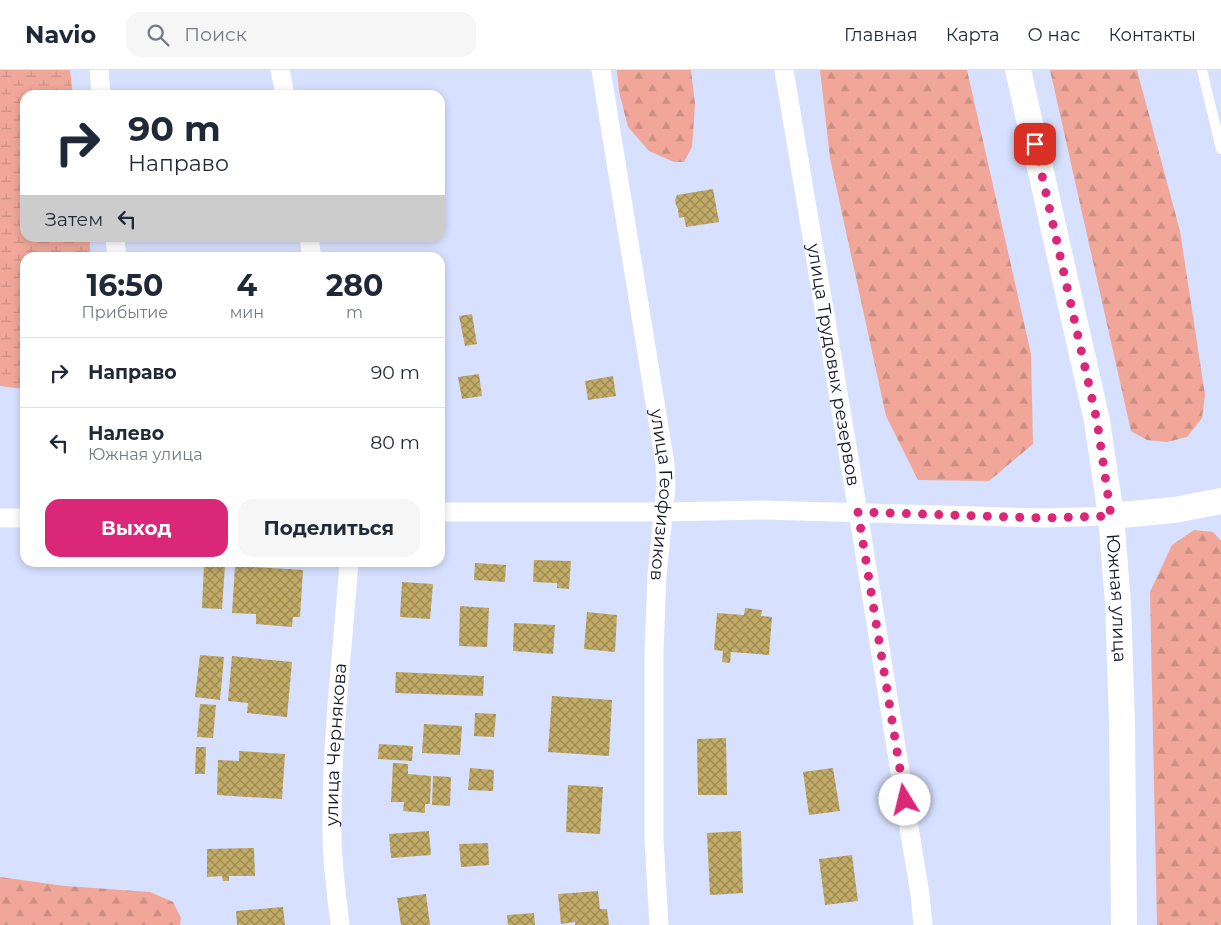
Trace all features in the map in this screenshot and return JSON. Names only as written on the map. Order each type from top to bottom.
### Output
[{"type":"main road","name":"Южная улица","points":[[1018,70],[1097,421],[1111,516],[1118,604],[1122,722],[1124,925]]},
{"type":"main road","points":[[1111,516],[1174,510],[1221,501]]},
{"type":"street","points":[[99,70],[101,90]]},
{"type":"street","points":[[280,70],[283,90]]},
{"type":"street","name":"улица Геофизиков","points":[[601,70],[665,464],[666,487],[657,575],[654,651],[654,840],[659,925]]},
{"type":"street","name":"улица Трудовых резервов","points":[[784,70],[858,512],[920,896],[923,925]]},
{"type":"street","points":[[445,512],[762,510],[1044,518],[1111,516]]},
{"type":"street","points":[[0,518],[20,518]]},
{"type":"street","name":"улица Чернякова","points":[[340,925],[334,874],[333,770],[349,567]]},
{"type":"lane","points":[[1202,70],[1221,149]]},
{"type":"green space","points":[[0,70],[70,70],[72,90],[20,90],[20,242],[89,242],[90,252],[20,252],[20,388],[0,386]]},
{"type":"green space","points":[[617,70],[691,70],[695,104],[692,147],[684,162],[674,162],[649,151],[628,127],[619,92]]},
{"type":"green space","points":[[820,70],[967,70],[1031,354],[1033,444],[989,481],[918,480],[886,416],[830,158]]},
{"type":"green space","points":[[1050,70],[1137,70],[1180,231],[1205,395],[1202,418],[1187,437],[1167,442],[1147,440],[1131,431]]},
{"type":"green space","points":[[1194,530],[1213,532],[1221,541],[1221,925],[1157,925],[1150,592],[1172,545]]},
{"type":"green space","points":[[0,877],[65,886],[150,892],[173,902],[181,918],[180,925],[0,925]]},
{"type":"building","points":[[713,189],[719,222],[686,227],[684,217],[679,218],[679,210],[675,200],[677,195]]},
{"type":"building","points":[[472,314],[477,344],[465,346],[459,316]]},
{"type":"building","points":[[479,374],[482,396],[462,399],[458,377]]},
{"type":"building","points":[[613,376],[616,396],[588,400],[585,381]]},
{"type":"building","points":[[534,560],[571,561],[569,589],[557,588],[557,583],[533,582]]},
{"type":"building","points":[[475,563],[506,565],[505,582],[474,580]]},
{"type":"building","points":[[204,567],[225,567],[222,609],[202,608]]},
{"type":"building","points":[[235,567],[303,570],[300,617],[293,617],[292,627],[256,624],[256,614],[232,613]]},
{"type":"building","points":[[402,582],[433,584],[430,619],[400,617]]},
{"type":"building","points":[[460,606],[489,608],[487,647],[459,646]]},
{"type":"building","points":[[745,608],[762,610],[761,616],[772,617],[769,655],[731,652],[730,663],[722,662],[723,651],[714,650],[717,613],[744,615]]},
{"type":"building","points":[[587,612],[617,615],[615,652],[584,649]]},
{"type":"building","points":[[514,623],[555,625],[553,654],[513,651]]},
{"type":"building","points":[[200,655],[224,657],[220,700],[195,697]]},
{"type":"building","points":[[232,656],[292,662],[287,717],[247,713],[248,703],[228,701]]},
{"type":"building","points":[[396,672],[484,676],[483,696],[395,693]]},
{"type":"building","points":[[552,696],[612,700],[609,756],[548,752]]},
{"type":"building","points":[[200,704],[216,705],[213,738],[197,737]]},
{"type":"building","points":[[475,713],[496,714],[494,737],[474,736]]},
{"type":"building","points":[[424,724],[462,726],[460,755],[422,753]]},
{"type":"building","points":[[726,738],[727,795],[698,795],[697,739]]},
{"type":"building","points":[[379,744],[413,746],[412,761],[378,759]]},
{"type":"building","points":[[196,747],[206,747],[205,774],[195,774]]},
{"type":"building","points":[[239,751],[285,754],[282,799],[217,795],[218,760],[239,761]]},
{"type":"building","points":[[393,763],[408,764],[408,774],[431,776],[430,804],[425,804],[425,813],[403,811],[404,802],[391,802]]},
{"type":"building","points":[[470,768],[494,770],[493,791],[468,790]]},
{"type":"building","points":[[833,768],[840,811],[809,815],[803,772]]},
{"type":"building","points":[[433,776],[451,777],[450,806],[432,805]]},
{"type":"building","points":[[568,785],[603,787],[600,834],[566,832]]},
{"type":"building","points":[[429,831],[431,855],[391,858],[389,834]]},
{"type":"building","points":[[741,831],[743,893],[710,895],[707,833]]},
{"type":"building","points":[[488,843],[489,865],[461,867],[459,844]]},
{"type":"building","points":[[254,848],[255,876],[229,876],[229,881],[223,881],[222,876],[207,877],[207,849]]},
{"type":"building","points":[[852,855],[858,901],[825,905],[819,859]]},
{"type":"building","points":[[598,891],[600,909],[607,909],[609,925],[575,925],[575,922],[561,924],[558,894]]},
{"type":"building","points":[[426,894],[430,925],[401,925],[397,898]]},
{"type":"building","points":[[283,907],[285,925],[237,925],[236,911]]},
{"type":"building","points":[[534,913],[535,925],[508,925],[507,915]]},
{"type":"route","points":[[905,800],[858,512],[1044,518],[1111,516],[1097,421],[1035,144]]}]
